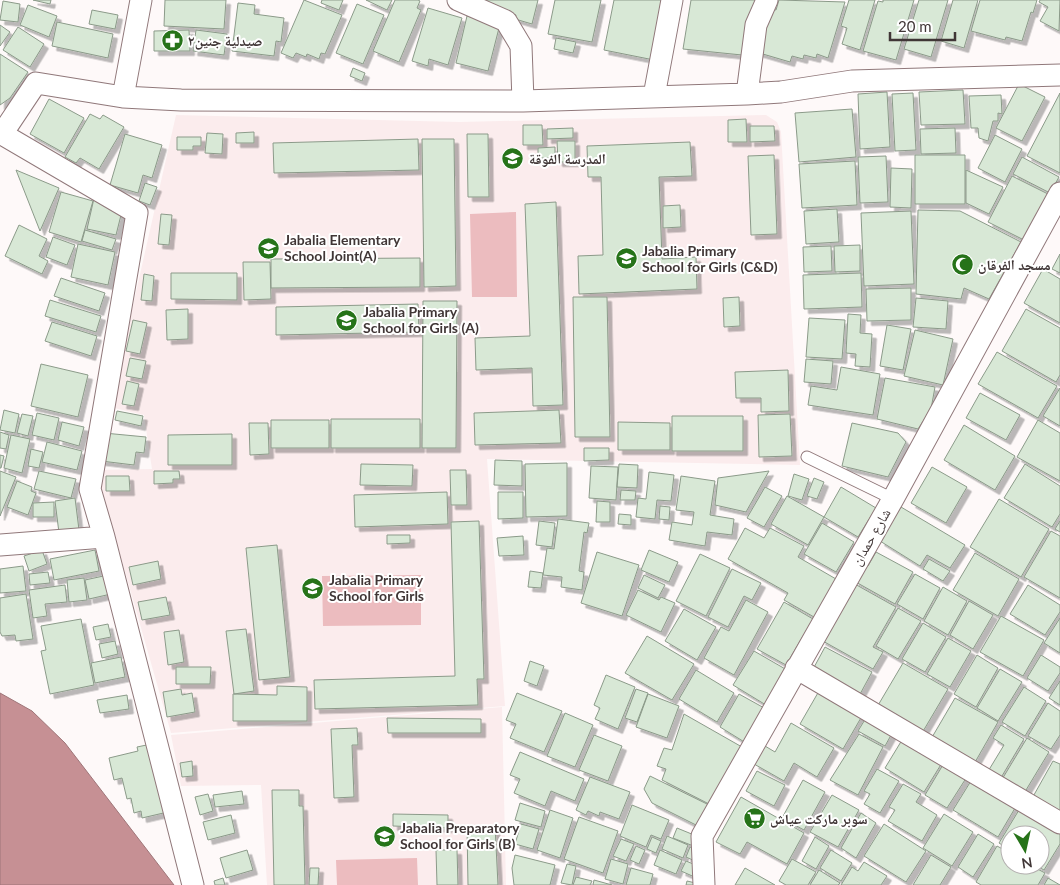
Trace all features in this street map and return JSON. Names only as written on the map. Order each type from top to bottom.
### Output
[{"type":"street","points":[[123,97],[141,0]]},
{"type":"street","points":[[458,0],[506,21],[521,46],[523,101]]},
{"type":"street","points":[[654,96],[672,0]]},
{"type":"street","points":[[747,94],[756,25],[768,0]]},
{"type":"street","points":[[193,885],[90,489],[137,213],[2,134],[36,83],[123,97],[181,100],[523,101],[781,92],[852,81],[1060,75]]},
{"type":"street","name":"شارع حمدان","points":[[704,885],[702,836],[893,499],[1060,193]]},
{"type":"street","points":[[0,545],[104,537]]},
{"type":"street","points":[[796,668],[1060,823]]},
{"type":"lane","points":[[807,457],[893,499]]},
{"type":"shaded area","points":[[176,115],[460,122],[766,115],[777,122],[781,132],[800,465],[487,459],[505,706],[171,733],[96,470],[152,469],[144,415],[110,407]]},
{"type":"shaded area","points":[[516,212],[517,297],[472,297],[470,214]]},
{"type":"shaded area","points":[[421,575],[421,625],[323,626],[322,576]]},
{"type":"shaded area","points":[[0,693],[32,711],[65,743],[174,885],[0,885]]},
{"type":"shaded area","name":"Jabalia Preparatory School for Girls (B)","points":[[502,707],[506,885],[267,885],[261,785],[181,786],[171,735]]},
{"type":"shaded area","points":[[417,858],[418,885],[337,885],[336,860]]},
{"type":"building","points":[[33,0],[51,0],[50,4]]},
{"type":"building","points":[[165,0],[226,0],[224,29],[164,26]]},
{"type":"building","points":[[304,0],[342,15],[325,54],[321,53],[319,59],[307,54],[306,57],[296,53],[293,58],[281,53]]},
{"type":"building","points":[[322,0],[343,0],[339,10],[321,3]]},
{"type":"building","points":[[366,0],[392,0],[387,10]]},
{"type":"building","points":[[395,0],[418,0],[420,1],[417,8],[421,10],[399,62],[373,51]]},
{"type":"building","points":[[487,0],[538,0],[532,24],[515,19],[516,15],[485,6]]},
{"type":"building","points":[[555,0],[601,0],[592,42],[548,34]]},
{"type":"building","points":[[614,0],[665,0],[654,60],[604,50]]},
{"type":"building","points":[[691,0],[762,0],[742,55],[683,49]]},
{"type":"building","points":[[779,0],[845,2],[828,58],[817,54],[816,58],[804,55],[803,59],[792,56],[790,62],[756,52],[769,8],[776,10]]},
{"type":"building","points":[[849,0],[875,0],[860,50],[842,44],[847,28],[841,26]]},
{"type":"building","points":[[883,0],[914,0],[896,60],[863,51],[878,1],[883,2]]},
{"type":"building","points":[[919,0],[948,0],[931,57],[904,49]]},
{"type":"building","points":[[953,0],[978,0],[964,48],[941,41]]},
{"type":"building","points":[[980,0],[1037,0],[1033,13],[1031,12],[1022,41],[1006,37],[1005,40],[971,31]]},
{"type":"building","points":[[1040,0],[1060,0],[1059,31],[1040,21],[1048,7],[1039,2]]},
{"type":"building","points":[[3,1],[20,4],[18,22],[0,20]]},
{"type":"building","points":[[238,3],[255,5],[254,14],[284,18],[281,42],[276,41],[274,56],[232,51]]},
{"type":"building","points":[[357,4],[384,15],[363,64],[336,53]]},
{"type":"building","points":[[28,5],[57,16],[49,37],[20,25]]},
{"type":"building","points":[[428,8],[462,18],[448,65],[429,59],[428,66],[412,61]]},
{"type":"building","points":[[92,10],[118,15],[115,29],[89,24]]},
{"type":"building","points":[[467,16],[500,24],[488,71],[456,63]]},
{"type":"building","points":[[57,22],[113,34],[108,58],[52,46]]},
{"type":"building","points":[[0,25],[10,32],[0,46]]},
{"type":"building","points":[[18,27],[44,44],[30,67],[3,50]]},
{"type":"building","name":"صيدلية جنين٢","points":[[189,30],[190,51],[154,51],[154,31]]},
{"type":"building","points":[[196,30],[227,34],[224,55],[193,51]]},
{"type":"building","points":[[556,38],[576,42],[573,53],[554,49]]},
{"type":"building","points":[[0,54],[28,72],[10,98],[0,105]]},
{"type":"building","points":[[353,68],[365,73],[362,81],[350,76]]},
{"type":"building","points":[[1019,84],[1045,97],[1022,141],[996,128]]},
{"type":"building","points":[[963,90],[965,124],[921,125],[919,92]]},
{"type":"building","points":[[887,92],[890,147],[860,149],[858,94]]},
{"type":"building","points":[[913,93],[916,150],[895,151],[892,94]]},
{"type":"building","points":[[1060,93],[1060,173],[1027,156]]},
{"type":"building","points":[[1001,95],[1002,114],[998,113],[998,121],[993,121],[988,141],[979,138],[978,128],[971,128],[969,96]]},
{"type":"building","points":[[49,99],[84,118],[64,153],[30,134]]},
{"type":"building","points":[[852,109],[856,157],[799,162],[795,113]]},
{"type":"building","points":[[90,114],[100,119],[103,115],[124,127],[99,169],[80,158],[76,163],[65,157]]},
{"type":"building","points":[[746,119],[747,142],[728,142],[728,120]]},
{"type":"building","points":[[523,125],[542,125],[543,145],[523,145]]},
{"type":"building","points":[[750,126],[774,126],[775,141],[750,142]]},
{"type":"building","points":[[573,128],[573,138],[547,139],[547,129]]},
{"type":"building","points":[[955,128],[956,153],[921,154],[920,129]]},
{"type":"building","points":[[254,132],[254,143],[236,143],[236,133]]},
{"type":"building","points":[[207,133],[223,134],[222,154],[205,153]]},
{"type":"building","points":[[125,134],[162,145],[152,178],[143,175],[138,193],[110,185]]},
{"type":"building","points":[[467,134],[488,134],[489,197],[468,197]]},
{"type":"building","points":[[995,135],[1022,149],[1005,182],[978,168]]},
{"type":"building","points":[[177,137],[201,137],[201,146],[193,146],[193,150],[177,150]]},
{"type":"building","points":[[418,139],[419,170],[274,173],[273,143]]},
{"type":"building","points":[[422,139],[454,139],[456,286],[424,287]]},
{"type":"building","points":[[557,141],[575,141],[575,162],[558,162]]},
{"type":"building","points":[[690,142],[692,176],[659,177],[662,259],[696,257],[697,289],[579,294],[578,256],[603,255],[601,177],[588,177],[587,146]]},
{"type":"building","points":[[555,147],[555,158],[538,158],[538,148]]},
{"type":"building","points":[[774,155],[777,234],[751,235],[748,156]]},
{"type":"building","points":[[915,155],[965,155],[965,204],[915,204]]},
{"type":"building","points":[[886,156],[888,202],[860,203],[858,157]]},
{"type":"building","points":[[1022,157],[1059,177],[1050,193],[1013,174]]},
{"type":"building","points":[[855,161],[857,205],[802,208],[799,164]]},
{"type":"building","points":[[891,168],[912,169],[911,208],[890,207]]},
{"type":"building","points":[[16,170],[59,188],[40,231]]},
{"type":"building","points":[[966,170],[1003,187],[989,214],[966,203]]},
{"type":"building","points":[[1012,176],[1050,195],[1026,241],[988,222]]},
{"type":"building","points":[[145,183],[157,187],[150,205],[139,201]]},
{"type":"building","points":[[61,192],[93,201],[81,242],[49,232]]},
{"type":"building","points":[[95,194],[122,211],[116,235],[87,229]]},
{"type":"building","points":[[556,202],[563,405],[533,406],[532,368],[476,370],[475,338],[530,336],[525,204]]},
{"type":"building","points":[[680,205],[681,227],[663,228],[663,206]]},
{"type":"building","points":[[837,209],[839,242],[806,244],[804,211]]},
{"type":"building","name":"مسجد الفرقان","points":[[918,210],[960,211],[1021,242],[989,299],[964,288],[961,299],[916,294]]},
{"type":"building","points":[[911,211],[914,284],[864,286],[861,213]]},
{"type":"building","points":[[161,214],[172,215],[169,245],[158,244]]},
{"type":"building","points":[[19,225],[47,239],[39,256],[48,261],[42,274],[5,256]]},
{"type":"building","points":[[85,230],[116,239],[112,250],[82,241]]},
{"type":"building","points":[[53,237],[75,245],[67,265],[46,257]]},
{"type":"building","points":[[78,244],[115,252],[108,285],[71,277]]},
{"type":"building","points":[[860,245],[860,271],[835,272],[834,246]]},
{"type":"building","points":[[831,246],[832,271],[804,272],[803,247]]},
{"type":"building","points":[[1060,254],[1060,273],[1052,269]]},
{"type":"building","points":[[420,258],[420,287],[271,288],[271,259]]},
{"type":"building","points":[[243,262],[270,262],[271,299],[244,300]]},
{"type":"building","points":[[1043,269],[1060,279],[1060,323],[1024,303]]},
{"type":"building","points":[[171,273],[237,273],[237,300],[171,299]]},
{"type":"building","points":[[861,273],[862,307],[804,309],[803,275]]},
{"type":"building","points":[[144,274],[154,276],[152,301],[141,300]]},
{"type":"building","points":[[61,278],[105,293],[99,311],[54,296]]},
{"type":"building","points":[[911,288],[911,320],[867,321],[866,289]]},
{"type":"building","points":[[573,297],[607,297],[610,437],[575,437]]},
{"type":"building","points":[[739,297],[740,326],[724,327],[723,298]]},
{"type":"building","points":[[916,298],[948,301],[946,329],[913,327]]},
{"type":"building","points":[[50,300],[101,316],[96,332],[45,316]]},
{"type":"building","points":[[423,301],[457,301],[456,448],[422,448]]},
{"type":"building","name":"Jabalia Primary School for Girls (A)","points":[[418,304],[419,332],[276,335],[276,307]]},
{"type":"building","points":[[188,309],[188,339],[167,340],[166,310]]},
{"type":"building","points":[[1026,309],[1060,328],[1060,375],[1056,382],[1002,351]]},
{"type":"building","points":[[848,314],[861,315],[860,333],[872,334],[870,367],[855,366],[856,354],[846,353]]},
{"type":"building","points":[[809,318],[845,320],[842,359],[806,357]]},
{"type":"building","points":[[133,320],[147,323],[140,354],[126,351]]},
{"type":"building","points":[[52,322],[97,336],[91,356],[45,341]]},
{"type":"building","points":[[887,325],[911,329],[903,370],[880,366]]},
{"type":"building","points":[[915,330],[953,339],[943,385],[904,376]]},
{"type":"building","points":[[997,352],[1057,386],[1038,418],[978,384]]},
{"type":"building","points":[[130,358],[146,361],[142,379],[126,376]]},
{"type":"building","points":[[806,359],[833,361],[831,384],[804,382]]},
{"type":"building","points":[[41,364],[88,375],[78,417],[31,406]]},
{"type":"building","points":[[841,367],[880,374],[873,415],[808,405],[811,386],[837,390]]},
{"type":"building","points":[[788,370],[789,411],[761,412],[761,398],[736,398],[735,372]]},
{"type":"building","points":[[885,378],[935,387],[931,409],[918,429],[877,419]]},
{"type":"building","points":[[127,381],[139,384],[134,406],[122,404]]},
{"type":"building","points":[[1060,388],[1060,426],[1043,416]]},
{"type":"building","points":[[980,393],[1020,415],[1006,440],[966,418]]},
{"type":"building","points":[[4,410],[19,414],[15,433],[0,430]]},
{"type":"building","points":[[559,410],[561,443],[475,445],[474,413]]},
{"type":"building","points":[[117,411],[143,416],[141,426],[115,420]]},
{"type":"building","points":[[37,413],[59,418],[54,440],[32,435]]},
{"type":"building","points":[[22,414],[33,416],[28,436],[17,433]]},
{"type":"building","points":[[790,414],[792,456],[759,457],[758,415]]},
{"type":"building","points":[[672,416],[743,416],[743,451],[672,451]]},
{"type":"building","points":[[331,419],[420,419],[420,448],[331,448]]},
{"type":"building","points":[[271,420],[329,420],[329,448],[271,448]]},
{"type":"building","points":[[1038,420],[1060,433],[1060,481],[1017,457]]},
{"type":"building","points":[[62,422],[84,427],[79,446],[58,440]]},
{"type":"building","points":[[618,422],[670,423],[670,450],[618,450]]},
{"type":"building","points":[[249,423],[268,423],[269,454],[250,455]]},
{"type":"building","points":[[852,423],[898,433],[906,442],[888,477],[842,466]]},
{"type":"building","points":[[964,425],[1015,456],[995,490],[944,460]]},
{"type":"building","points":[[0,432],[9,435],[6,449],[0,448]]},
{"type":"building","points":[[104,433],[146,437],[144,453],[136,452],[134,465],[101,461]]},
{"type":"building","points":[[232,434],[232,465],[168,465],[168,435]]},
{"type":"building","points":[[11,435],[30,439],[22,473],[4,468]]},
{"type":"building","points":[[47,442],[82,451],[77,470],[42,462]]},
{"type":"building","points":[[584,448],[609,448],[609,460],[584,461]]},
{"type":"building","points":[[31,449],[43,452],[39,468],[28,466]]},
{"type":"building","points":[[0,455],[4,456],[1,468],[0,468]]},
{"type":"building","points":[[495,460],[522,461],[522,486],[494,485]]},
{"type":"building","points":[[567,463],[567,516],[526,517],[525,464]]},
{"type":"building","points":[[361,464],[413,465],[412,486],[360,485]]},
{"type":"building","points":[[619,464],[638,465],[637,488],[617,487]]},
{"type":"building","points":[[1025,464],[1060,486],[1060,514],[1052,527],[1004,498]]},
{"type":"building","points":[[591,466],[618,467],[616,500],[589,498]]},
{"type":"building","points":[[932,467],[967,487],[946,523],[911,503]]},
{"type":"building","points":[[450,470],[466,470],[467,505],[451,505]]},
{"type":"building","points":[[0,471],[16,477],[0,516]]},
{"type":"building","points":[[39,471],[76,479],[71,498],[34,489]]},
{"type":"building","points":[[154,471],[179,471],[180,479],[173,479],[173,483],[154,484]]},
{"type":"building","points":[[769,471],[746,512],[715,505],[718,478]]},
{"type":"building","points":[[649,472],[674,475],[671,501],[657,500],[655,519],[636,517],[638,498],[646,499]]},
{"type":"building","points":[[794,474],[809,479],[802,500],[788,496]]},
{"type":"building","points":[[106,476],[129,476],[130,491],[106,491]]},
{"type":"building","points":[[681,476],[715,481],[710,515],[734,519],[732,535],[707,532],[705,546],[669,540],[672,522],[692,525],[694,512],[676,510]]},
{"type":"building","points":[[814,478],[824,482],[817,499],[807,496]]},
{"type":"building","points":[[17,481],[32,487],[31,491],[36,493],[28,515],[7,507]]},
{"type":"building","points":[[765,487],[782,496],[764,527],[747,518]]},
{"type":"building","points":[[841,487],[876,508],[858,537],[824,517]]},
{"type":"building","points":[[621,490],[636,491],[635,500],[620,500]]},
{"type":"building","points":[[447,492],[448,524],[355,527],[354,495]]},
{"type":"building","points":[[498,492],[523,492],[523,518],[498,519]]},
{"type":"building","points":[[787,496],[824,517],[808,545],[771,524]]},
{"type":"building","points":[[75,498],[79,530],[59,533],[55,501]]},
{"type":"building","points":[[999,499],[1049,529],[1021,577],[970,547]]},
{"type":"building","points":[[597,501],[610,502],[610,522],[596,522]]},
{"type":"building","points":[[54,502],[54,517],[33,517],[33,503]]},
{"type":"building","points":[[660,506],[670,507],[669,520],[659,519]]},
{"type":"building","points":[[901,507],[965,545],[950,568],[927,555],[920,566],[880,541]]},
{"type":"building","points":[[619,514],[631,515],[631,525],[618,524]]},
{"type":"building","points":[[558,519],[589,523],[587,533],[584,532],[579,571],[584,572],[582,590],[561,587],[562,577],[543,575],[547,548],[554,549]]},
{"type":"building","points":[[479,521],[484,679],[477,679],[478,705],[315,709],[314,680],[455,676],[451,522]]},
{"type":"building","points":[[539,521],[555,523],[552,547],[536,545]]},
{"type":"building","points":[[1060,521],[1060,532],[1055,529]]},
{"type":"building","points":[[822,523],[854,542],[836,572],[804,554]]},
{"type":"building","points":[[745,528],[764,538],[770,528],[804,546],[798,557],[836,579],[814,617],[784,600],[788,593],[728,559]]},
{"type":"building","points":[[1051,531],[1060,536],[1060,598],[1024,577]]},
{"type":"building","points":[[387,535],[410,535],[410,543],[387,544]]},
{"type":"building","points":[[523,536],[524,555],[499,556],[497,538]]},
{"type":"building","points":[[277,545],[290,677],[259,680],[246,548]]},
{"type":"building","points":[[42,550],[47,564],[29,571],[24,556]]},
{"type":"building","points":[[95,550],[99,571],[54,580],[50,559]]},
{"type":"building","points":[[649,550],[678,562],[669,582],[641,570]]},
{"type":"building","points":[[597,552],[639,565],[622,616],[581,603]]},
{"type":"building","points":[[876,552],[913,572],[895,604],[854,581],[864,564],[868,566]]},
{"type":"building","points":[[975,553],[1019,579],[998,616],[953,590]]},
{"type":"building","points":[[700,554],[730,568],[706,616],[676,601]]},
{"type":"building","points":[[929,559],[950,571],[943,581],[923,569]]},
{"type":"building","points":[[158,561],[161,579],[133,585],[129,567]]},
{"type":"building","points":[[23,566],[26,591],[0,593],[0,569]]},
{"type":"building","points":[[732,569],[761,583],[752,600],[744,596],[728,627],[708,617]]},
{"type":"building","points":[[530,571],[543,573],[541,588],[528,587]]},
{"type":"building","points":[[48,572],[50,583],[30,585],[29,574]]},
{"type":"building","points":[[915,574],[940,588],[923,619],[897,604]]},
{"type":"building","points":[[108,575],[111,594],[89,599],[85,580]]},
{"type":"building","points":[[644,575],[665,585],[658,598],[638,588]]},
{"type":"building","points":[[84,578],[87,600],[69,602],[67,580]]},
{"type":"building","points":[[853,583],[896,607],[873,647],[883,652],[873,669],[821,640]]},
{"type":"building","points":[[65,585],[67,602],[45,604],[47,616],[33,618],[29,590]]},
{"type":"building","points":[[1028,585],[1060,605],[1060,612],[1045,635],[1010,614]]},
{"type":"building","points":[[943,587],[967,601],[948,635],[924,621]]},
{"type":"building","points":[[638,590],[659,600],[661,597],[675,603],[661,632],[626,615]]},
{"type":"building","points":[[26,594],[33,639],[16,641],[15,635],[2,636],[0,632],[0,598]]},
{"type":"building","points":[[166,597],[170,615],[142,620],[138,602]]},
{"type":"building","points":[[746,600],[768,612],[734,675],[704,658],[721,627],[729,631]]},
{"type":"building","points":[[969,601],[993,615],[973,649],[950,635]]},
{"type":"building","points":[[784,602],[813,619],[786,665],[757,649]]},
{"type":"building","points":[[898,608],[921,621],[898,659],[876,646]]},
{"type":"building","points":[[684,609],[716,627],[697,660],[665,641]]},
{"type":"building","points":[[1001,616],[1044,640],[1023,676],[980,652]]},
{"type":"building","points":[[1060,618],[1060,653],[1044,643]]},
{"type":"building","points":[[81,619],[94,685],[50,694],[41,651],[46,650],[41,626]]},
{"type":"building","points":[[923,623],[946,637],[925,672],[902,659]]},
{"type":"building","points":[[108,624],[111,637],[96,640],[93,627]]},
{"type":"building","points":[[246,629],[254,691],[234,694],[226,631]]},
{"type":"building","points":[[179,630],[184,662],[168,665],[164,632]]},
{"type":"building","points":[[647,636],[694,664],[672,700],[625,673]]},
{"type":"building","points":[[948,638],[971,651],[950,687],[927,674]]},
{"type":"building","points":[[115,641],[118,654],[102,658],[99,644]]},
{"type":"building","points":[[825,647],[872,672],[859,696],[812,671]]},
{"type":"building","points":[[754,651],[787,670],[766,705],[733,685]]},
{"type":"building","points":[[977,655],[998,668],[976,707],[954,694]]},
{"type":"building","points":[[1041,655],[1060,667],[1060,673],[1048,691],[1027,678]]},
{"type":"building","points":[[121,657],[125,677],[95,683],[91,663]]},
{"type":"building","points":[[530,661],[544,666],[537,686],[524,681]]},
{"type":"building","points":[[903,663],[948,689],[922,733],[877,707]]},
{"type":"building","points":[[176,667],[211,667],[210,684],[176,684]]},
{"type":"building","points":[[1000,669],[1022,682],[998,721],[977,708]]},
{"type":"building","points":[[696,670],[734,693],[717,722],[679,699]]},
{"type":"building","points":[[606,675],[635,687],[618,729],[595,719],[600,708],[594,705]]},
{"type":"building","points":[[1060,681],[1060,705],[1049,698]]},
{"type":"building","points":[[277,686],[307,687],[307,721],[233,721],[233,694],[277,695]]},
{"type":"building","points":[[1024,687],[1046,701],[1025,736],[1002,722]]},
{"type":"building","points":[[181,689],[182,695],[192,693],[195,712],[167,717],[163,692]]},
{"type":"building","points":[[636,689],[648,693],[637,722],[625,718]]},
{"type":"building","points":[[819,691],[862,716],[843,749],[800,724]]},
{"type":"building","points":[[517,693],[562,711],[544,752],[510,738],[516,724],[506,720]]},
{"type":"building","points":[[648,694],[679,706],[667,738],[636,727]]},
{"type":"building","points":[[739,694],[766,709],[746,743],[720,727]]},
{"type":"building","points":[[127,695],[129,709],[100,713],[97,700]]},
{"type":"building","points":[[955,698],[998,722],[974,764],[931,739]]},
{"type":"building","points":[[1048,703],[1060,711],[1060,735],[1051,749],[1028,736]]},
{"type":"building","points":[[565,713],[593,725],[575,767],[547,756]]},
{"type":"building","points":[[869,713],[895,728],[885,746],[858,731]]},
{"type":"building","points":[[684,714],[742,747],[709,804],[662,780],[666,769],[657,766],[664,748],[672,750]]},
{"type":"building","points":[[387,718],[481,719],[481,733],[388,733]]},
{"type":"building","points":[[791,723],[834,748],[817,777],[794,763],[784,781],[754,764],[765,746],[775,752]]},
{"type":"building","points":[[1001,725],[1024,739],[999,781],[987,773],[1004,745],[993,738]]},
{"type":"building","points":[[357,728],[358,745],[352,745],[354,797],[334,798],[331,729]]},
{"type":"building","points":[[859,734],[883,747],[858,795],[830,780]]},
{"type":"building","points":[[594,735],[622,746],[608,781],[579,770]]},
{"type":"building","points":[[1027,738],[1049,752],[1023,795],[1001,781]]},
{"type":"building","points":[[902,740],[945,758],[924,792],[885,768]]},
{"type":"building","points":[[156,743],[172,811],[142,818],[141,811],[134,813],[131,798],[127,799],[122,778],[114,780],[109,758],[138,751],[137,747]]},
{"type":"building","points":[[520,752],[584,779],[575,801],[551,791],[545,806],[514,793],[520,779],[510,775]]},
{"type":"building","points":[[947,758],[970,772],[947,808],[925,795]]},
{"type":"building","points":[[192,761],[193,776],[182,777],[180,763]]},
{"type":"building","points":[[1053,761],[1060,764],[1060,818],[1030,802]]},
{"type":"building","points":[[877,769],[899,781],[880,813],[864,804],[870,794],[864,791]]},
{"type":"building","points":[[757,771],[785,785],[774,806],[746,791]]},
{"type":"building","points":[[650,776],[709,805],[698,826],[652,803],[644,789]]},
{"type":"building","points":[[974,776],[1018,803],[1005,825],[1000,825],[998,837],[953,810]]},
{"type":"building","points":[[590,777],[630,792],[619,819],[600,812],[599,816],[588,811],[586,815],[576,810]]},
{"type":"building","points":[[803,780],[825,792],[804,830],[782,818]]},
{"type":"building","points":[[903,784],[921,794],[916,802],[937,815],[922,841],[888,821],[895,810],[889,807]]},
{"type":"building","points":[[272,790],[299,790],[299,806],[303,806],[305,885],[274,885]]},
{"type":"building","points":[[242,791],[244,804],[215,807],[213,795]]},
{"type":"building","points":[[208,794],[213,811],[200,815],[195,797]]},
{"type":"building","points":[[832,795],[859,810],[838,847],[810,832]]},
{"type":"building","name":"سوبر ماركت عياش","points":[[741,797],[804,833],[787,864],[747,842],[740,854],[716,842]]},
{"type":"building","points":[[520,803],[545,811],[541,827],[515,820]]},
{"type":"building","points":[[632,805],[669,820],[661,839],[651,835],[646,847],[620,836]]},
{"type":"building","points":[[1022,805],[1060,827],[1060,844],[1050,860],[1050,825],[1010,825]]},
{"type":"building","points":[[550,810],[573,818],[560,858],[537,850]]},
{"type":"building","points":[[861,813],[876,823],[856,858],[841,848]]},
{"type":"building","points":[[393,814],[448,815],[448,828],[393,826]]},
{"type":"building","points":[[944,814],[973,832],[952,866],[923,848]]},
{"type":"building","points":[[231,815],[235,833],[208,840],[203,822]]},
{"type":"building","points":[[579,817],[618,831],[603,873],[564,859]]},
{"type":"building","points":[[521,824],[539,829],[533,849],[515,844]]},
{"type":"building","points":[[884,824],[926,851],[906,882],[864,856]]},
{"type":"building","points":[[495,826],[498,885],[468,885],[467,827]]},
{"type":"building","points":[[677,828],[699,837],[696,847],[673,838]]},
{"type":"building","points":[[978,834],[994,844],[973,877],[958,867]]},
{"type":"building","points":[[667,836],[688,845],[683,858],[662,849]]},
{"type":"building","points":[[652,837],[661,841],[656,853],[647,849]]},
{"type":"building","points":[[815,837],[829,846],[816,869],[802,861]]},
{"type":"building","points":[[621,839],[634,844],[626,861],[613,856]]},
{"type":"building","points":[[636,846],[645,850],[639,864],[630,860]]},
{"type":"building","points":[[997,846],[1000,848],[1000,875],[1044,875],[1038,885],[981,885],[976,882]]},
{"type":"building","points":[[690,847],[701,851],[697,862],[686,857]]},
{"type":"building","points":[[247,850],[253,870],[226,878],[220,858]]},
{"type":"building","points":[[436,850],[457,850],[458,885],[437,885]]},
{"type":"building","points":[[660,850],[682,860],[676,874],[654,865]]},
{"type":"building","points":[[831,850],[852,863],[841,881],[820,868]]},
{"type":"building","points":[[515,855],[555,865],[550,885],[514,885],[512,868]]},
{"type":"building","points":[[931,855],[951,867],[940,885],[913,885]]},
{"type":"building","points":[[611,859],[628,864],[623,884],[605,879]]},
{"type":"building","points":[[792,859],[816,872],[808,885],[786,885],[779,881]]},
{"type":"building","points":[[686,861],[703,868],[699,879],[681,871]]},
{"type":"building","points":[[864,862],[887,876],[881,885],[841,885],[852,867],[858,871]]},
{"type":"building","points":[[567,864],[576,866],[572,885],[561,883]]},
{"type":"building","points":[[310,868],[319,868],[318,885],[309,885]]},
{"type":"building","points":[[631,868],[653,874],[650,885],[626,885]]},
{"type":"building","points":[[745,868],[775,885],[735,885]]},
{"type":"building","points":[[819,870],[840,883],[838,885],[810,885]]},
{"type":"building","points":[[576,877],[592,881],[590,885],[573,885]]},
{"type":"building","points":[[223,878],[225,885],[215,885],[214,881]]},
{"type":"building","points":[[1048,878],[1060,885],[1044,885]]},
{"type":"building","points":[[594,880],[612,885],[593,885]]},
{"type":"building","points":[[687,881],[704,885],[686,885]]},
{"type":"place","name":"صيدلية جنين٢","points":[[172,41]]},
{"type":"place","name":"المدرسة الفوقة","points":[[513,159]]},
{"type":"place","name":"Jabalia Elementary School Joint(A)","points":[[268,248]]},
{"type":"place","name":"Jabalia Primary School for Girls (C&D)","points":[[626,259]]},
{"type":"place","name":"مسجد الفرقان","points":[[962,265]]},
{"type":"place","name":"Jabalia Primary School for Girls (A)","points":[[347,320]]},
{"type":"place","name":"Jabalia Primary School for Girls","points":[[313,588]]},
{"type":"place","name":"سوبر ماركت عياش","points":[[754,819]]},
{"type":"place","name":"Jabalia Preparatory School for Girls (B)","points":[[384,836]]}]
